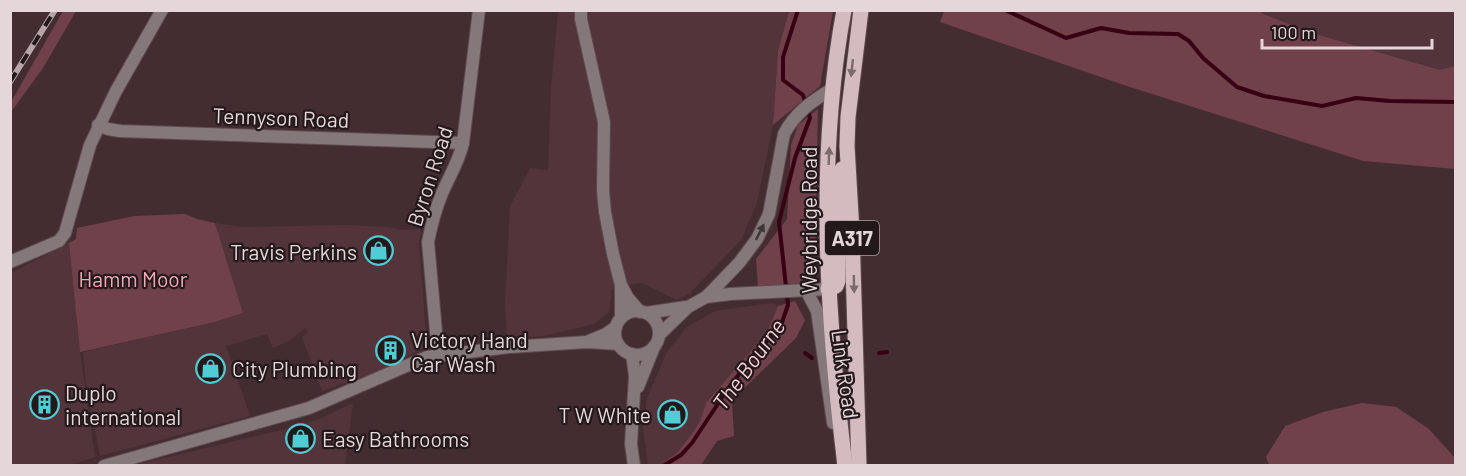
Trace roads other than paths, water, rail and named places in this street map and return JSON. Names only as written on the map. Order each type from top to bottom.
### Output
[{"type":"main road","name":"Weybridge Road","points":[[844,10],[832,89],[827,211],[828,289],[844,465]]},
{"type":"main road","name":"Weybridge Road","points":[[859,465],[847,146],[848,117],[861,10]]},
{"type":"main road","points":[[828,289],[836,286],[838,281],[838,196],[847,146]]},
{"type":"street","points":[[10,262],[59,241],[66,233],[84,159],[98,125],[162,10]]},
{"type":"street","name":"Byron Road","points":[[438,354],[428,242],[440,197],[459,158],[463,143],[479,10]]},
{"type":"street","points":[[581,10],[581,19],[604,122],[605,212],[613,254],[621,285],[628,298],[655,321],[656,341],[636,393]]},
{"type":"street","points":[[621,285],[616,337],[618,344],[632,354],[644,354],[688,307],[706,297],[739,262],[757,238],[769,214],[784,134],[798,114],[832,89]]},
{"type":"street","name":"Tennyson Road","points":[[98,125],[120,131],[463,143]]},
{"type":"street","points":[[706,297],[828,289]]},
{"type":"street","name":"Link Road","points":[[806,290],[817,311],[838,459],[844,465]]},
{"type":"street","points":[[588,342],[630,312],[643,313],[688,307]]},
{"type":"street","points":[[104,465],[309,408],[409,364],[438,354],[588,342],[618,344]]},
{"type":"street","points":[[632,354],[636,393],[631,444],[634,465]]},
{"type":"waterway","name":"The Bourne","points":[[663,466],[681,455],[692,443],[727,390],[756,352],[780,328],[788,305],[779,222],[795,158],[810,118],[803,95],[783,80],[783,57],[798,10]]},
{"type":"waterway","points":[[1005,10],[1066,38],[1101,28],[1129,33],[1178,34],[1189,41],[1203,58],[1237,87],[1264,96],[1322,106],[1356,98],[1456,102]]},
{"type":"waterway","points":[[879,353],[887,352]]},
{"type":"waterway","points":[[805,353],[812,358]]},
{"type":"railway","points":[[10,82],[55,10]]},
{"type":"place","name":"Travis Perkins","points":[[378,251]]},
{"type":"place","name":"Victory Hand Car Wash","points":[[390,351]]},
{"type":"place","name":"City Plumbing","points":[[211,368]]},
{"type":"place","name":"Duplo international","points":[[44,404]]},
{"type":"place","name":"T W White","points":[[672,414]]},
{"type":"place","name":"Easy Bathrooms","points":[[301,438]]},
{"type":"park label","name":"Hamm Moor","points":[[133,278]]}]
